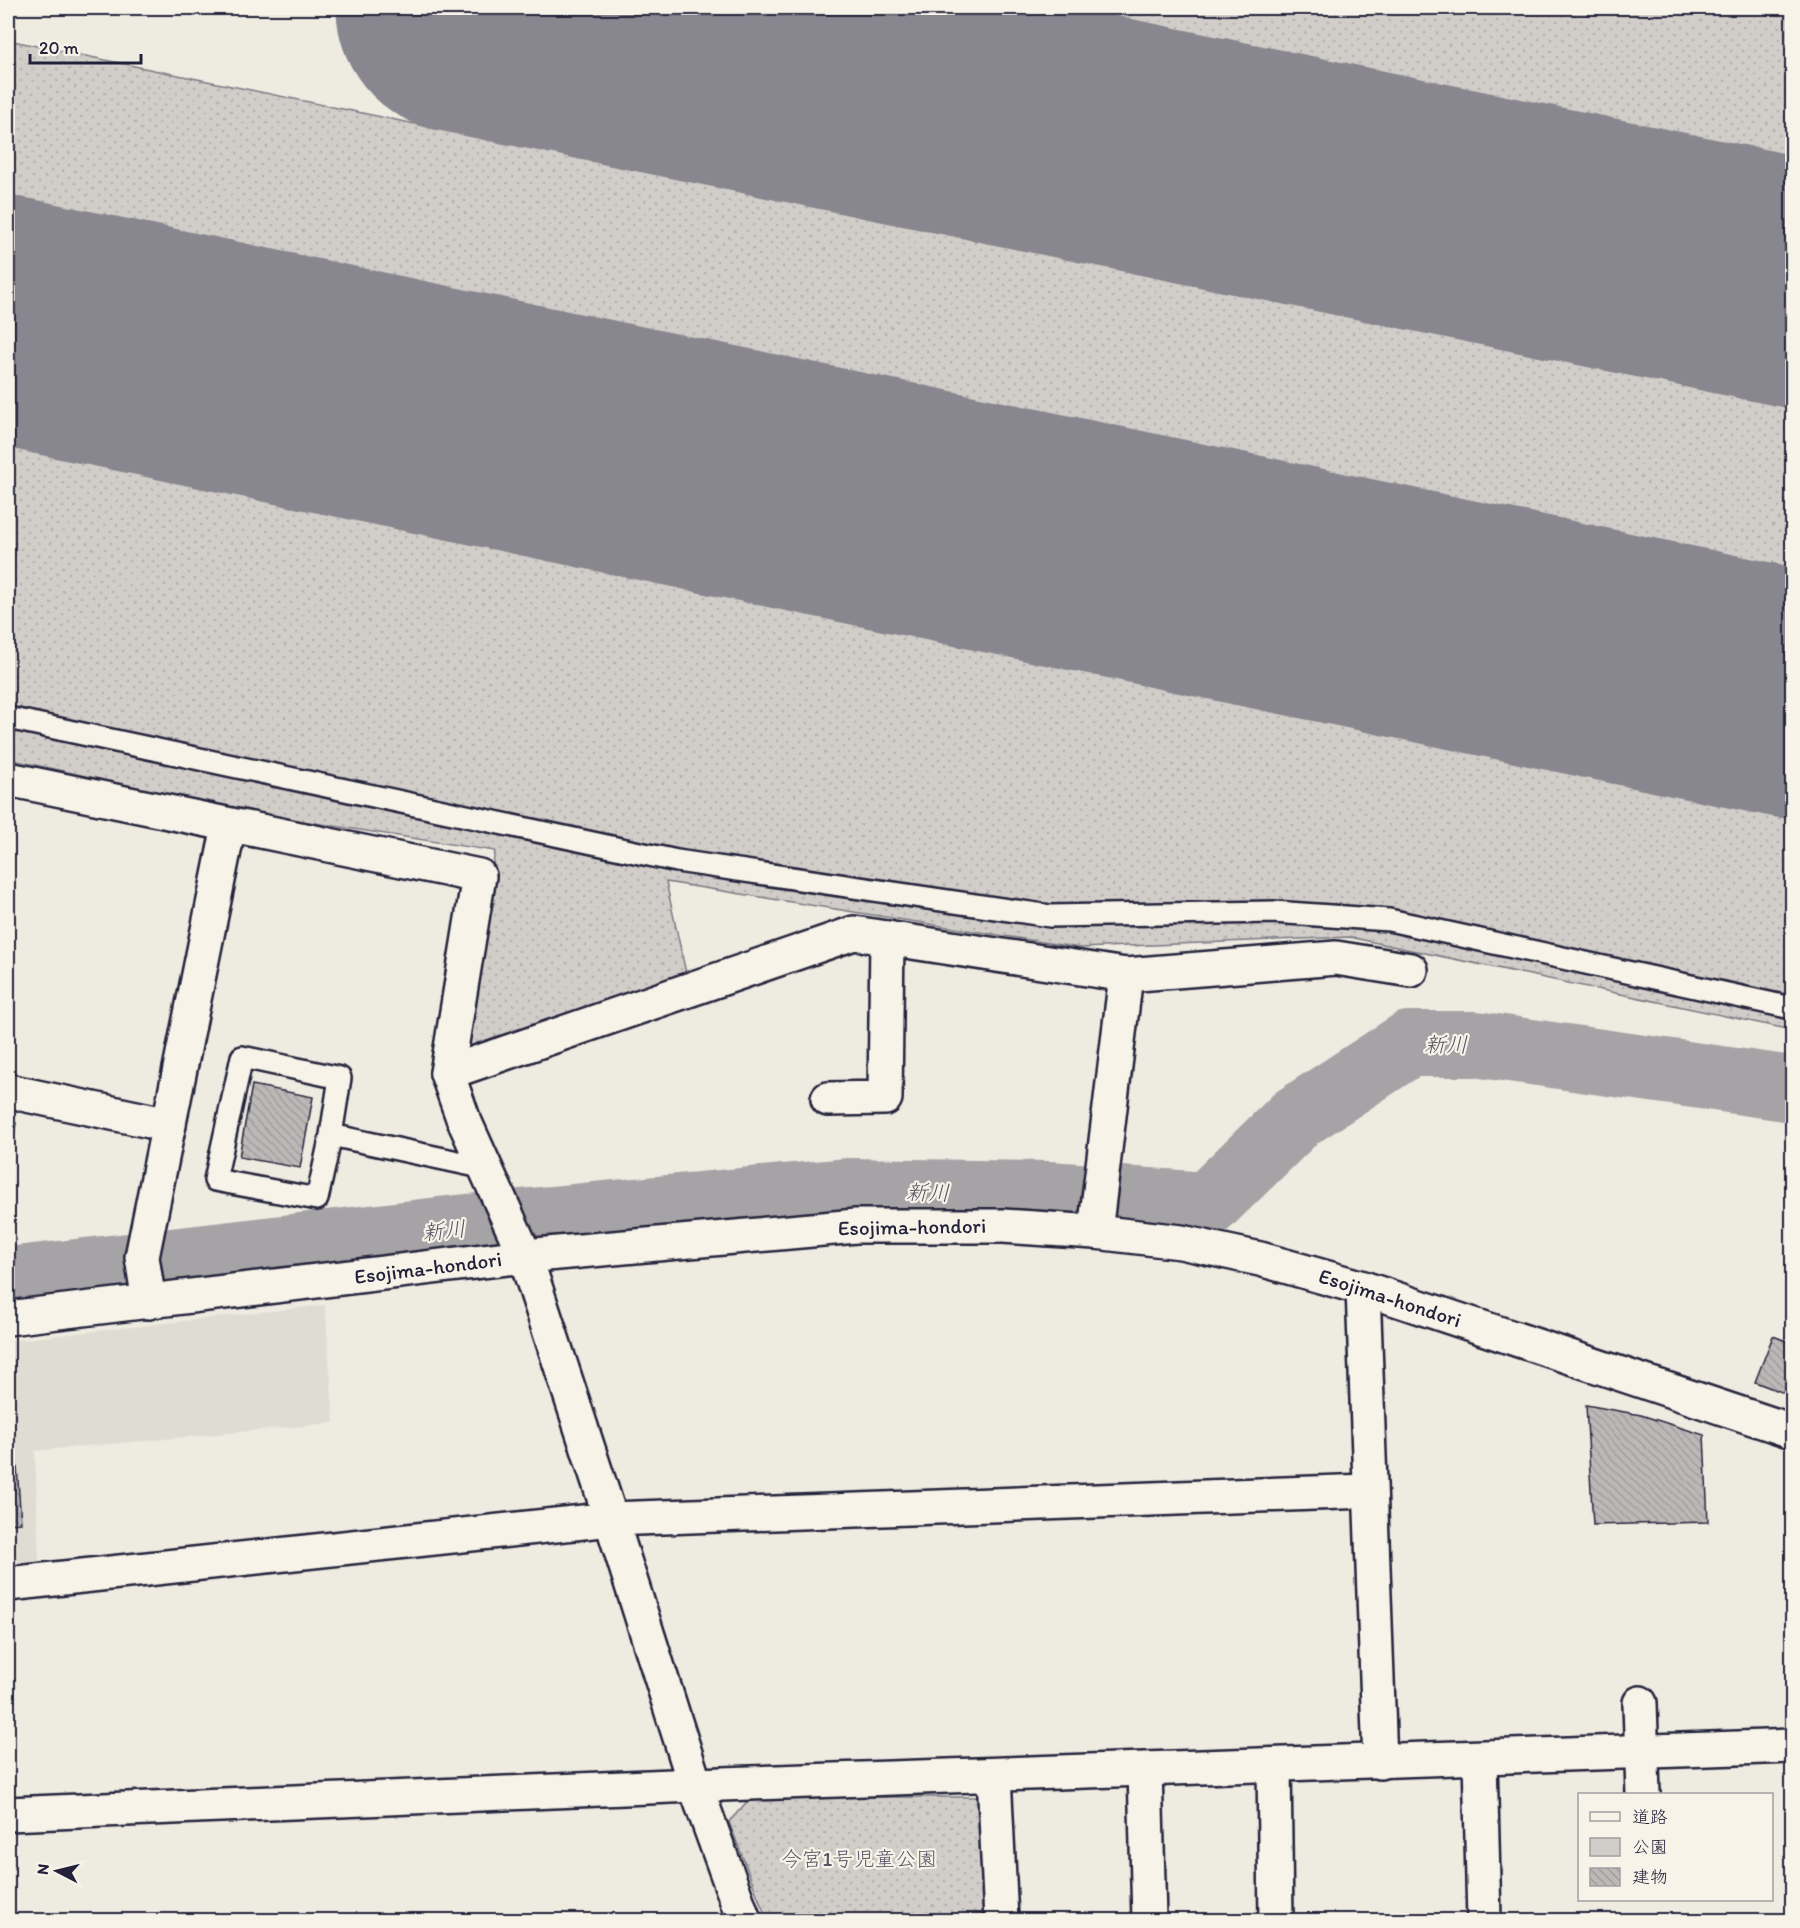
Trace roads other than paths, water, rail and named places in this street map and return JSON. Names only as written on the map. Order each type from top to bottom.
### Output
[{"type":"street","points":[[8,779],[479,876],[447,1073],[463,1118],[525,1256],[612,1519],[695,1785],[744,1920]]},
{"type":"street","points":[[149,1302],[142,1257],[229,826]]},
{"type":"street","points":[[447,1073],[854,933],[1126,975],[1336,958],[1411,970]]},
{"type":"street","points":[[828,1099],[885,1098],[887,938]]},
{"type":"street","points":[[1095,1232],[1126,975]]},
{"type":"street","points":[[8,1091],[169,1125]]},
{"type":"street","name":"Esojima-hondori","points":[[8,1318],[525,1256],[856,1226],[1003,1226],[1095,1232],[1180,1242],[1260,1259],[1363,1288],[1792,1431]]},
{"type":"street","points":[[1363,1288],[1368,1491],[1380,1762]]},
{"type":"street","points":[[8,1584],[612,1519],[1368,1491]]},
{"type":"street","points":[[1640,1703],[1643,1793]]},
{"type":"street","points":[[8,1814],[695,1785],[1792,1746]]},
{"type":"street","points":[[1480,1758],[1484,1920]]},
{"type":"street","points":[[1274,1765],[1276,1920]]},
{"type":"street","points":[[1145,1770],[1149,1920]]},
{"type":"street","points":[[994,1775],[1001,1920]]},
{"type":"lane","points":[[8,718],[677,861],[1050,916],[1273,912],[1389,920],[1792,1008]]},
{"type":"lane","points":[[242,1057],[340,1078],[331,1135],[317,1199],[216,1180],[242,1057]]},
{"type":"lane","points":[[331,1135],[486,1168]]},
{"type":"waterway","name":"新川","points":[[8,1280],[457,1228],[847,1191],[1048,1194],[1207,1205],[1296,1118],[1409,1044],[1475,1044],[1792,1089]]},
{"type":"park label","name":"今宮1号児童公園","points":[[859,1859]]}]
